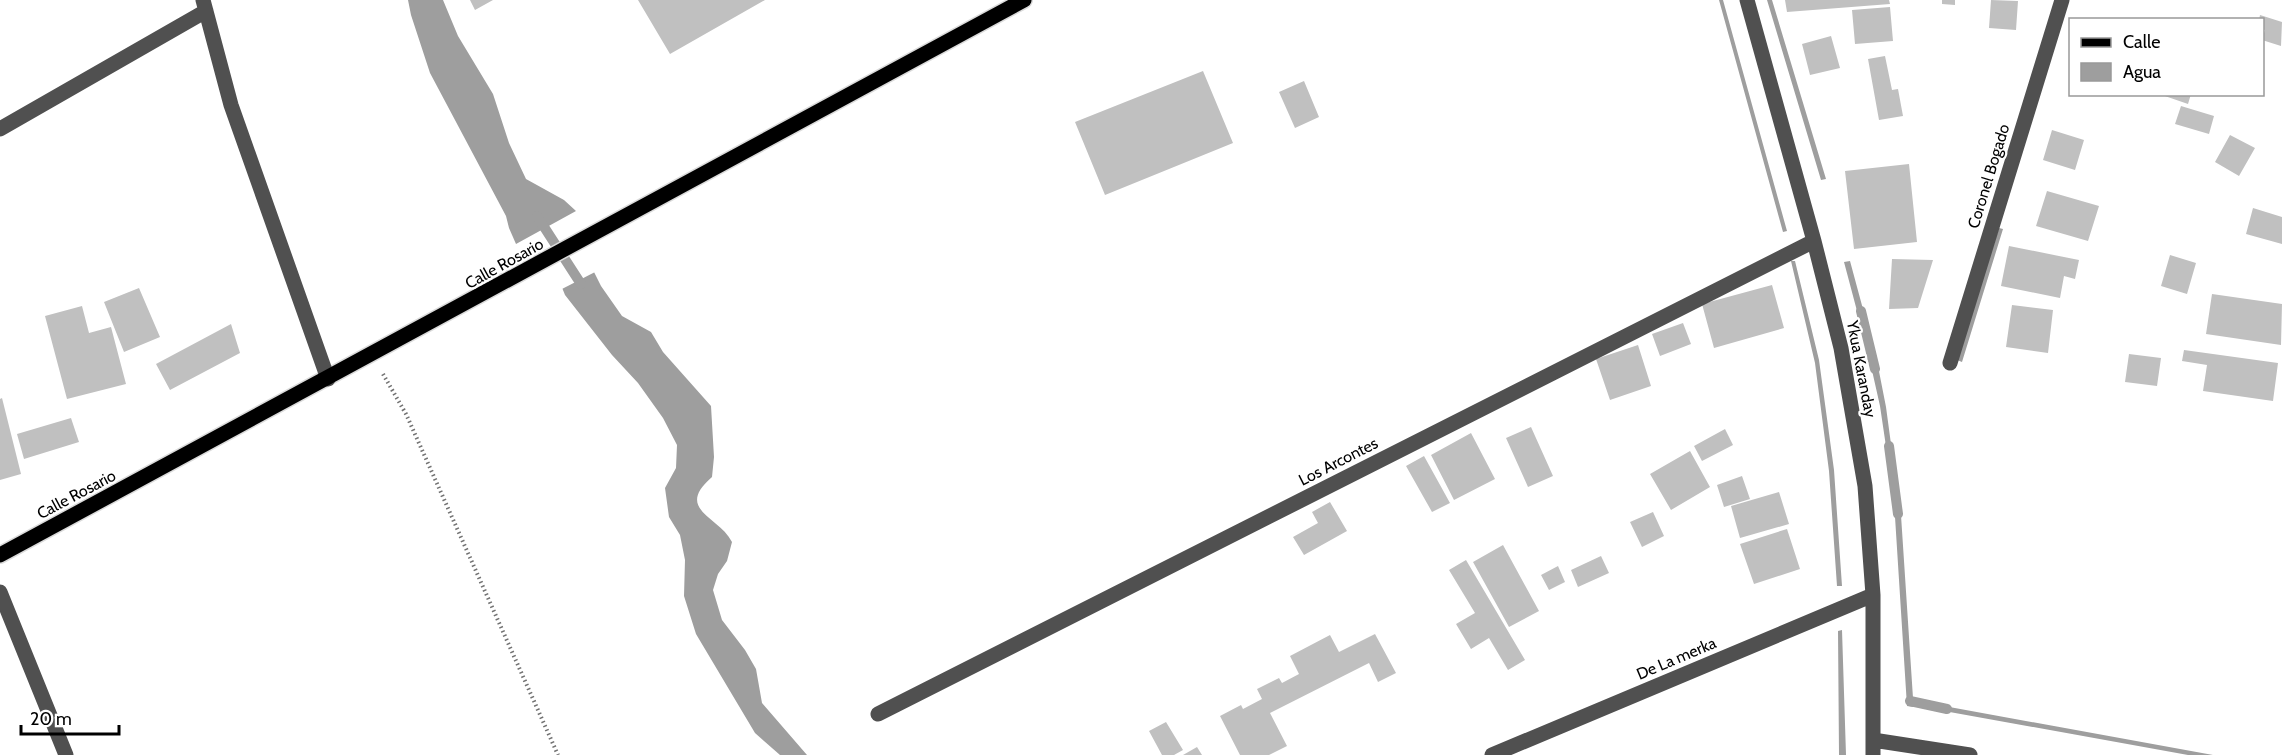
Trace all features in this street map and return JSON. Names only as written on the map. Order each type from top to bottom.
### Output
[{"type":"main road","name":"Calle Rosario","points":[[0,555],[1024,0]]},
{"type":"street","name":"Ykua Karanday","points":[[1747,0],[1814,241],[1841,348],[1865,486],[1873,595],[1873,748]]},
{"type":"street","name":"Coronel Bogado","points":[[1950,363],[2062,0]]},
{"type":"street","points":[[0,129],[205,5],[231,105],[328,379]]},
{"type":"street","name":"Los Arcontes","points":[[878,714],[1814,241]]},
{"type":"street","points":[[0,592],[66,755]]},
{"type":"street","name":"De La merka","points":[[1492,755],[1873,595]]},
{"type":"street","points":[[1873,748],[1970,755]]},
{"type":"path","points":[[373,354],[406,414],[558,755]]},
{"type":"water","points":[[408,0],[443,0],[458,36],[493,94],[509,143],[526,179],[564,200],[576,211],[516,244],[506,216],[430,73]]},
{"type":"water","points":[[1719,0],[1723,0],[1787,231],[1783,232]]},
{"type":"water","points":[[1767,0],[1772,0],[1826,179],[1821,180]]},
{"type":"water","points":[[1999,228],[2003,229],[1962,362],[1957,360]]},
{"type":"water","points":[[1791,261],[1795,261],[1819,360],[1834,470],[1842,586],[1837,586],[1829,471],[1815,363]]},
{"type":"water","points":[[1850,261],[1867,324],[1861,326],[1844,262]]},
{"type":"water","points":[[590,264],[601,286],[622,316],[651,332],[663,352],[711,406],[714,457],[712,477],[701,488],[697,497],[698,505],[732,542],[727,561],[718,574],[713,590],[722,620],[756,669],[762,703],[807,755],[780,755],[755,733],[696,634],[684,596],[685,560],[680,535],[669,517],[665,488],[676,468],[677,445],[663,418],[638,383],[612,355],[565,295],[559,280]]},
{"type":"water","points":[[1876,356],[1893,459],[1888,460],[1880,406],[1869,357]]},
{"type":"water","points":[[1900,500],[1913,707],[1907,706],[1894,501]]},
{"type":"water","points":[[1842,630],[1846,755],[1839,755],[1838,631]]},
{"type":"water","points":[[1933,704],[2213,755],[2188,755],[1933,709]]},
{"type":"pier","points":[[590,261],[593,262],[597,271],[560,290],[557,278]]},
{"type":"building","points":[[470,0],[493,0],[475,10]]},
{"type":"building","points":[[638,0],[765,0],[670,54]]},
{"type":"building","points":[[1785,0],[1889,0],[1890,4],[1787,12]]},
{"type":"building","points":[[1942,0],[1955,0],[1955,5],[1942,4]]},
{"type":"building","points":[[1991,0],[2018,1],[2016,30],[1989,28]]},
{"type":"building","points":[[1890,7],[1893,41],[1855,44],[1852,10]]},
{"type":"building","points":[[2260,15],[2282,22],[2281,46],[2264,41],[2264,18],[2259,18]]},
{"type":"building","points":[[1831,36],[1840,68],[1810,75],[1802,44]]},
{"type":"building","points":[[1885,56],[1892,90],[1898,89],[1903,116],[1879,120],[1868,59]]},
{"type":"building","points":[[1203,71],[1233,143],[1105,195],[1075,122]]},
{"type":"building","points":[[1304,81],[1319,117],[1295,128],[1279,92]]},
{"type":"building","points":[[2165,96],[2190,96],[2188,104]]},
{"type":"building","points":[[2181,106],[2214,116],[2209,134],[2175,124]]},
{"type":"building","points":[[2052,130],[2084,140],[2075,170],[2043,160]]},
{"type":"building","points":[[2230,135],[2255,148],[2239,176],[2215,162]]},
{"type":"building","points":[[1909,164],[1917,242],[1854,249],[1845,171]]},
{"type":"building","points":[[2047,191],[2099,206],[2088,241],[2036,226]]},
{"type":"building","points":[[2253,208],[2282,217],[2282,244],[2246,234]]},
{"type":"building","points":[[2009,246],[2079,260],[2075,279],[2064,276],[2060,298],[2001,286]]},
{"type":"building","points":[[2170,255],[2196,263],[2187,294],[2161,286]]},
{"type":"building","points":[[1892,259],[1933,260],[1918,308],[1889,309]]},
{"type":"building","points":[[1772,285],[1784,328],[1714,348],[1702,304]]},
{"type":"building","points":[[139,288],[160,337],[124,352],[104,302]]},
{"type":"building","points":[[2212,294],[2282,304],[2281,345],[2206,334]]},
{"type":"building","points":[[2012,305],[2053,310],[2048,353],[2006,347]]},
{"type":"building","points":[[82,306],[89,333],[111,327],[126,384],[67,399],[45,316]]},
{"type":"building","points":[[1683,323],[1691,344],[1660,356],[1652,334]]},
{"type":"building","points":[[231,324],[240,353],[170,390],[156,364]]},
{"type":"building","points":[[1638,345],[1651,386],[1610,400],[1596,359]]},
{"type":"building","points":[[2184,350],[2278,363],[2273,401],[2203,391],[2207,365],[2182,361]]},
{"type":"building","points":[[2129,354],[2161,358],[2157,386],[2125,382]]},
{"type":"building","points":[[2,398],[21,474],[0,480],[0,399]]},
{"type":"building","points":[[71,418],[79,442],[24,459],[17,434]]},
{"type":"building","points":[[1531,427],[1553,476],[1528,487],[1506,438]]},
{"type":"building","points":[[1725,429],[1733,445],[1702,461],[1694,446]]},
{"type":"building","points":[[1471,433],[1495,479],[1454,500],[1431,455]]},
{"type":"building","points":[[1690,451],[1710,487],[1671,510],[1650,474]]},
{"type":"building","points":[[1424,456],[1450,503],[1432,512],[1406,466]]},
{"type":"building","points":[[1742,476],[1750,499],[1724,507],[1717,485]]},
{"type":"building","points":[[1779,492],[1789,524],[1740,538],[1731,506]]},
{"type":"building","points":[[1330,502],[1347,531],[1304,555],[1293,537],[1318,523],[1312,512]]},
{"type":"building","points":[[1653,512],[1664,536],[1642,547],[1630,522]]},
{"type":"building","points":[[1787,529],[1800,569],[1754,584],[1740,544]]},
{"type":"building","points":[[1503,545],[1539,611],[1509,627],[1473,562]]},
{"type":"building","points":[[1601,556],[1609,573],[1578,587],[1571,570]]},
{"type":"building","points":[[1466,560],[1525,660],[1508,670],[1489,638],[1471,649],[1456,624],[1475,613],[1449,570]]},
{"type":"building","points":[[1558,566],[1565,582],[1549,590],[1541,575]]},
{"type":"building","points":[[1375,634],[1396,673],[1378,682],[1369,663],[1270,713],[1287,746],[1269,755],[1240,755],[1220,716],[1241,705],[1243,709],[1262,699],[1257,689],[1279,678],[1282,683],[1299,674],[1290,656],[1330,635],[1339,652]]},
{"type":"building","points":[[1166,722],[1183,750],[1174,755],[1162,755],[1149,731]]},
{"type":"building","points":[[1197,747],[1202,755],[1183,755]]},
{"type":"waterway","points":[[537,216],[581,284]]},
{"type":"waterway","points":[[1861,311],[1875,369]]},
{"type":"waterway","points":[[1889,446],[1898,514]]},
{"type":"waterway","points":[[1910,701],[1947,709]]}]
